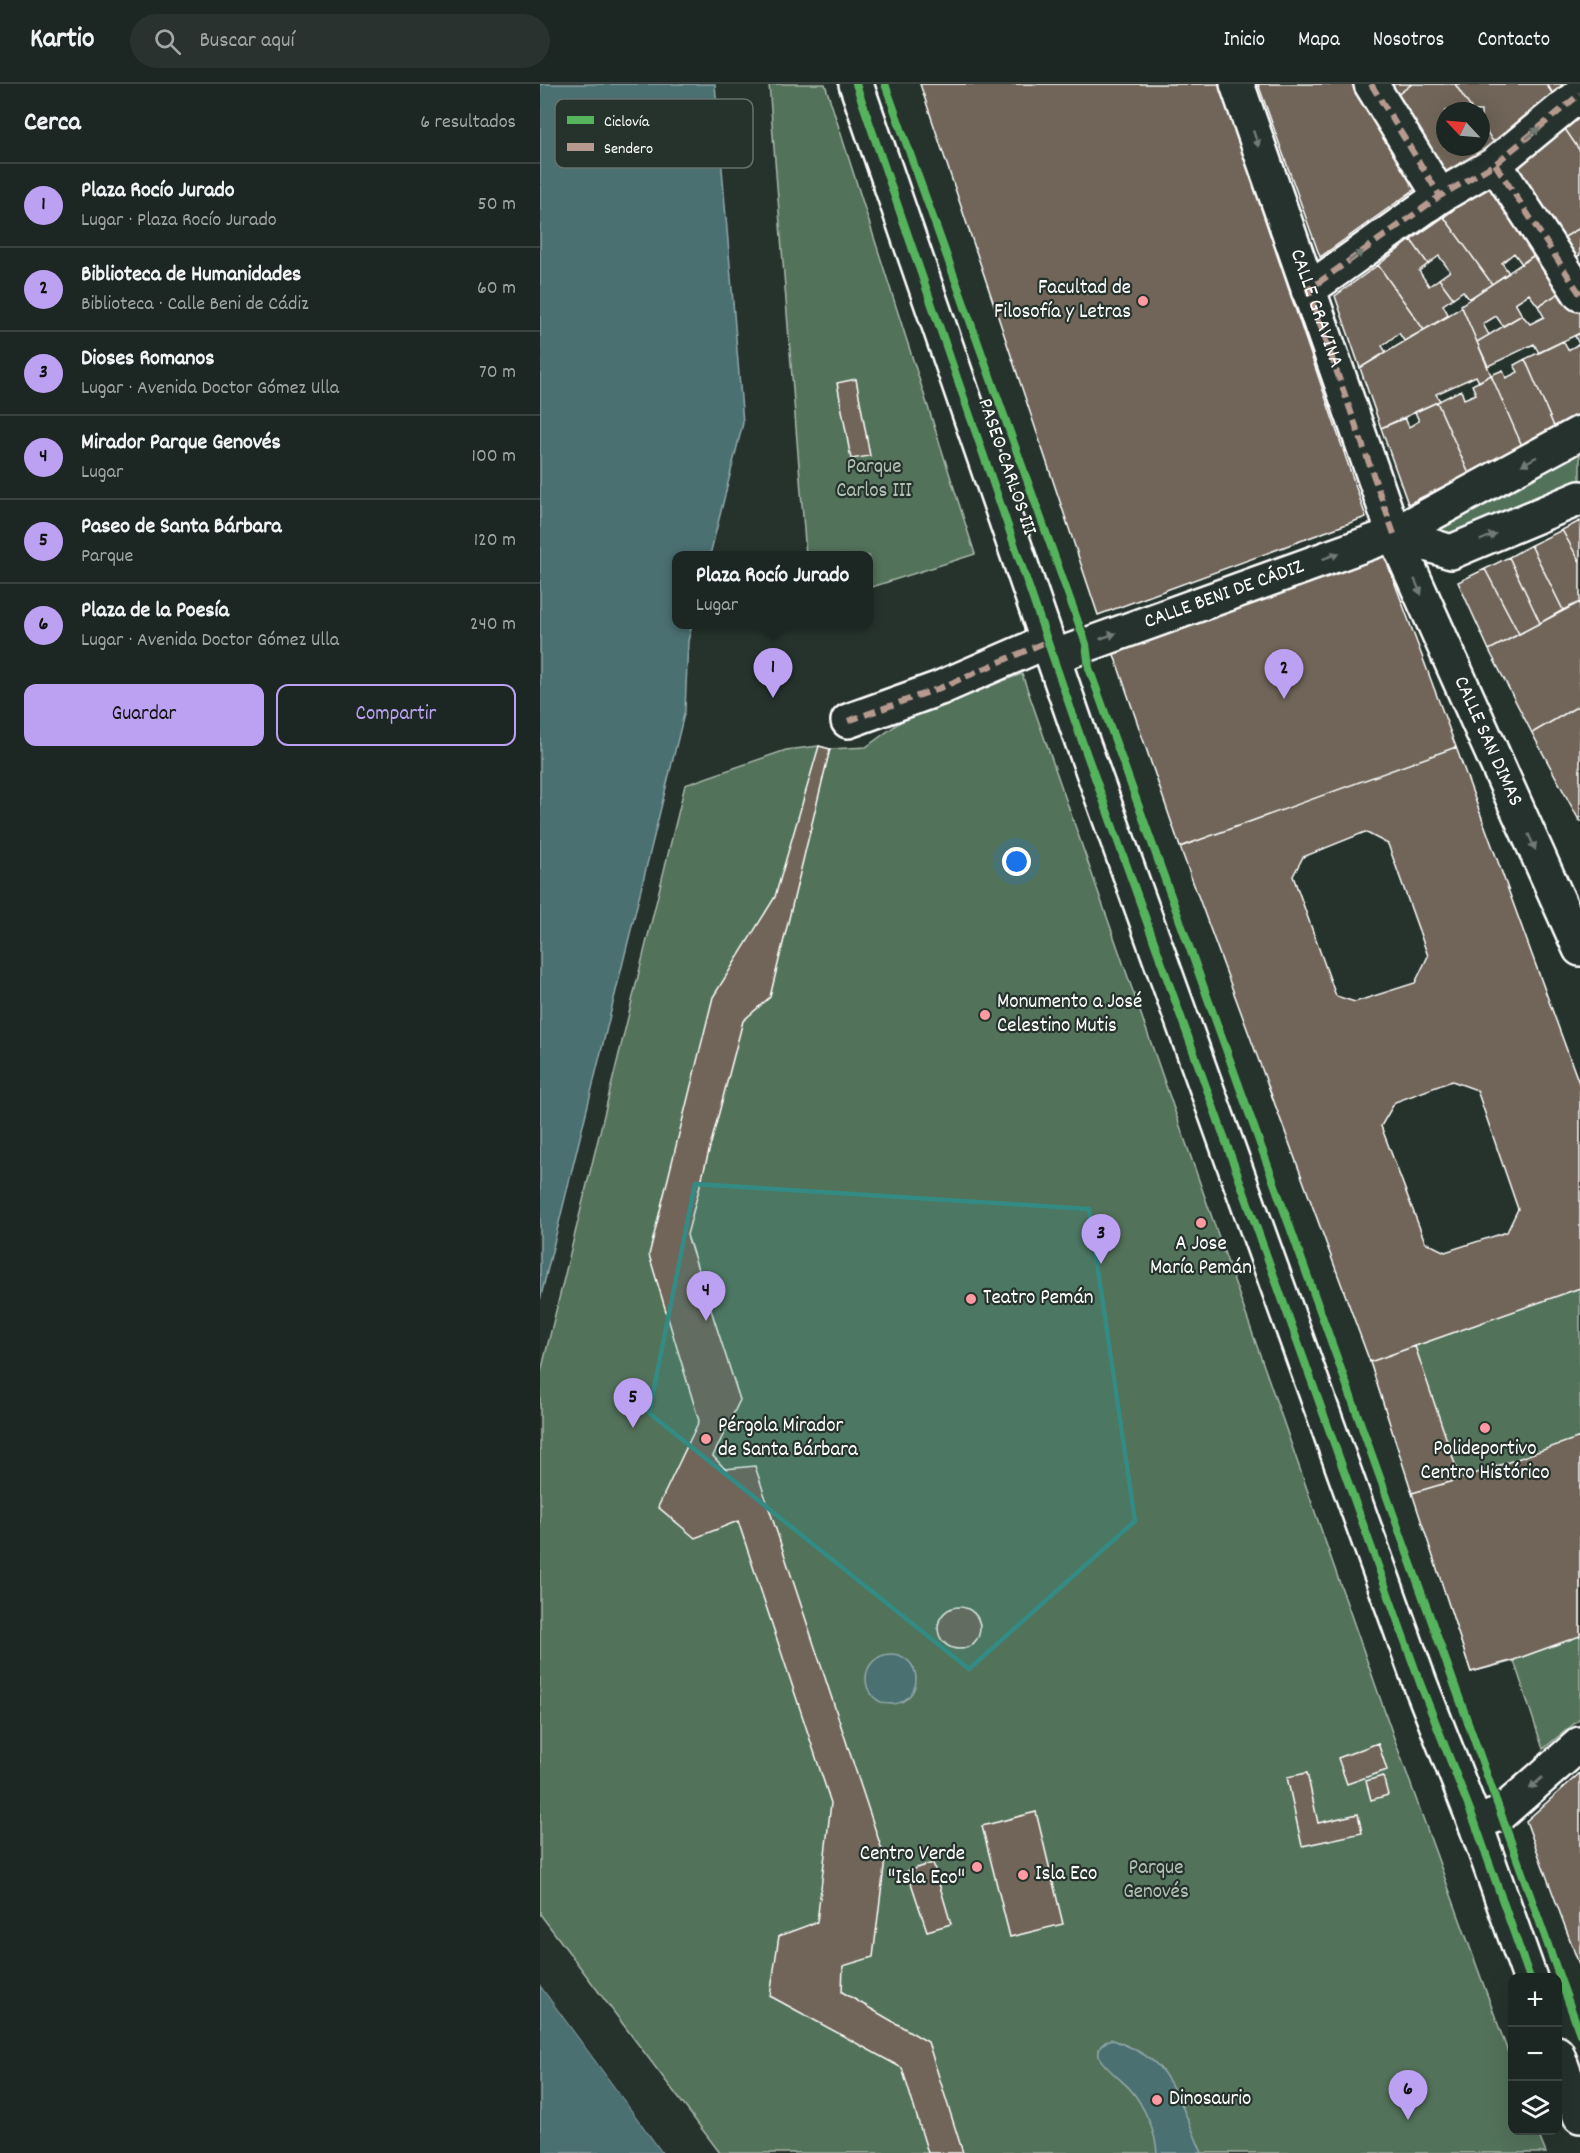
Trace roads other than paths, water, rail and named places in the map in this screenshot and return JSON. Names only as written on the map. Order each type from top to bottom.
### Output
[{"type":"street","name":"PASEO CARLOS III","points":[[856,84],[1078,730],[1420,1683],[1475,1823],[1529,1973]]},
{"type":"street","name":"CALLE GRAVINA","points":[[1237,84],[1394,534]]},
{"type":"street","points":[[1371,84],[1440,196]]},
{"type":"street","points":[[1308,290],[1440,196],[1495,164],[1580,94]]},
{"type":"street","points":[[1495,164],[1580,294]]},
{"type":"street","name":"CALLE BENI DE CÁDIZ","points":[[848,721],[1050,649],[1394,534],[1580,433]]},
{"type":"street","points":[[1394,534],[1451,552],[1580,498]]},
{"type":"street","name":"CALLE SAN DIMAS","points":[[1394,534],[1580,949]]},
{"type":"street","points":[[1475,1823],[1500,1814],[1580,1744]]},
{"type":"street","points":[[1562,2067],[1580,2116]]},
{"type":"water","points":[[540,84],[715,84],[716,99],[555,99],[555,168],[722,168],[743,423],[711,551],[672,551],[672,629],[691,629],[688,641],[685,710],[540,1300]]},
{"type":"water","points":[[886,1654],[896,1654],[909,1661],[916,1674],[916,1684],[909,1697],[896,1704],[886,1704],[877,1700],[870,1693],[866,1684],[866,1674],[870,1665],[877,1658]]},
{"type":"water","points":[[540,1985],[663,2153],[540,2153]]},
{"type":"water","points":[[1111,2039],[1144,2055],[1160,2068],[1178,2097],[1202,2153],[1157,2153],[1152,2128],[1140,2103],[1130,2089],[1100,2059],[1100,2047]]},
{"type":"place","name":"Facultad de Filosofía y Letras","points":[[1143,301]]},
{"type":"place","name":"Plaza Rocío Jurado","points":[[773,698]]},
{"type":"place","name":"Biblioteca de Humanidades","points":[[1284,699]]},
{"type":"place","name":"Monumento a José Celestino Mutis","points":[[985,1015]]},
{"type":"place","name":"A Jose María Pemán","points":[[1201,1223]]},
{"type":"place","name":"Dioses Romanos","points":[[1101,1264]]},
{"type":"place","name":"Teatro Pemán","points":[[971,1299]]},
{"type":"place","name":"Mirador Parque Genovés","points":[[706,1321]]},
{"type":"place","name":"Paseo de Santa Bárbara","points":[[633,1428]]},
{"type":"place","name":"Polideportivo Centro Histórico","points":[[1485,1428]]},
{"type":"place","name":"Pérgola Mirador de Santa Bárbara","points":[[706,1439]]},
{"type":"place","name":"Centro Verde \"Isla Eco\"","points":[[977,1867]]},
{"type":"place","name":"Isla Eco","points":[[1023,1875]]},
{"type":"place","name":"Dinosaurio","points":[[1157,2100]]},
{"type":"place","name":"Plaza de la Poesía","points":[[1408,2120]]},
{"type":"park label","name":"Parque Carlos III","points":[[874,480]]},
{"type":"park label","name":"Parque Genovés","points":[[1156,1881]]}]
